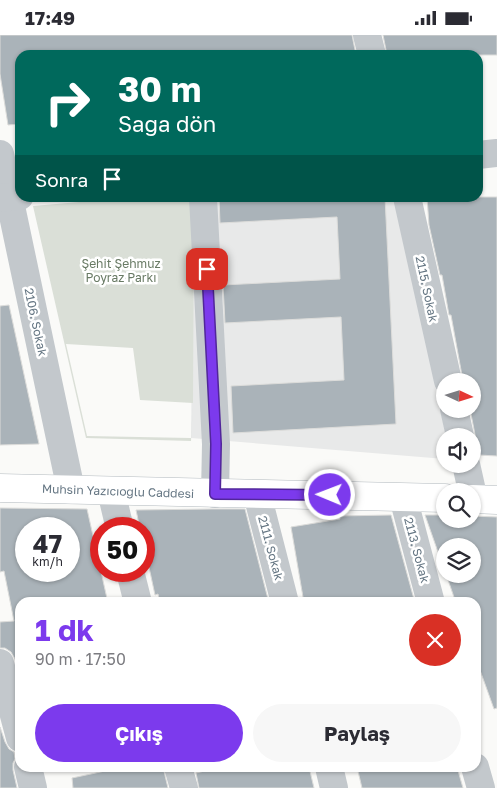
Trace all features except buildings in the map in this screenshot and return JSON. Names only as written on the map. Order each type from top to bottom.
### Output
[{"type":"main road","name":"Muhsin Yazıcıoğlu Caddesi","points":[[0,488],[436,498]]},
{"type":"street","points":[[366,35],[370,50]]},
{"type":"street","points":[[483,154],[497,153]]},
{"type":"street","name":"2106. Sokak","points":[[0,154],[71,490]]},
{"type":"street","points":[[203,202],[216,444],[215,494]]},
{"type":"street","name":"2115. Sokak","points":[[408,202],[446,373]]},
{"type":"street","points":[[111,491],[117,517]]},
{"type":"street","name":"2111. Sokak","points":[[257,494],[283,597]]},
{"type":"street","name":"2113. Sokak","points":[[403,497],[429,597]]},
{"type":"street","points":[[133,582],[136,597]]},
{"type":"street","points":[[0,663],[15,720]]},
{"type":"street","points":[[29,772],[33,788]]},
{"type":"street","points":[[179,772],[184,788]]},
{"type":"street","points":[[330,772],[334,788]]},
{"type":"street","points":[[476,772],[481,788]]},
{"type":"shaded area","points":[[194,202],[396,202],[436,389],[436,418],[442,418],[444,428],[436,428],[436,458],[191,438]]},
{"type":"green space","name":"Şehit Şehmuz Poyraz Parkı","points":[[79,202],[194,202],[193,403],[191,441],[86,438],[33,206]],"holes":[[[66,344],[133,348],[140,400],[193,403],[191,438],[87,436]]]},
{"type":"route","points":[[207,269],[216,444],[215,494],[330,495]]}]
